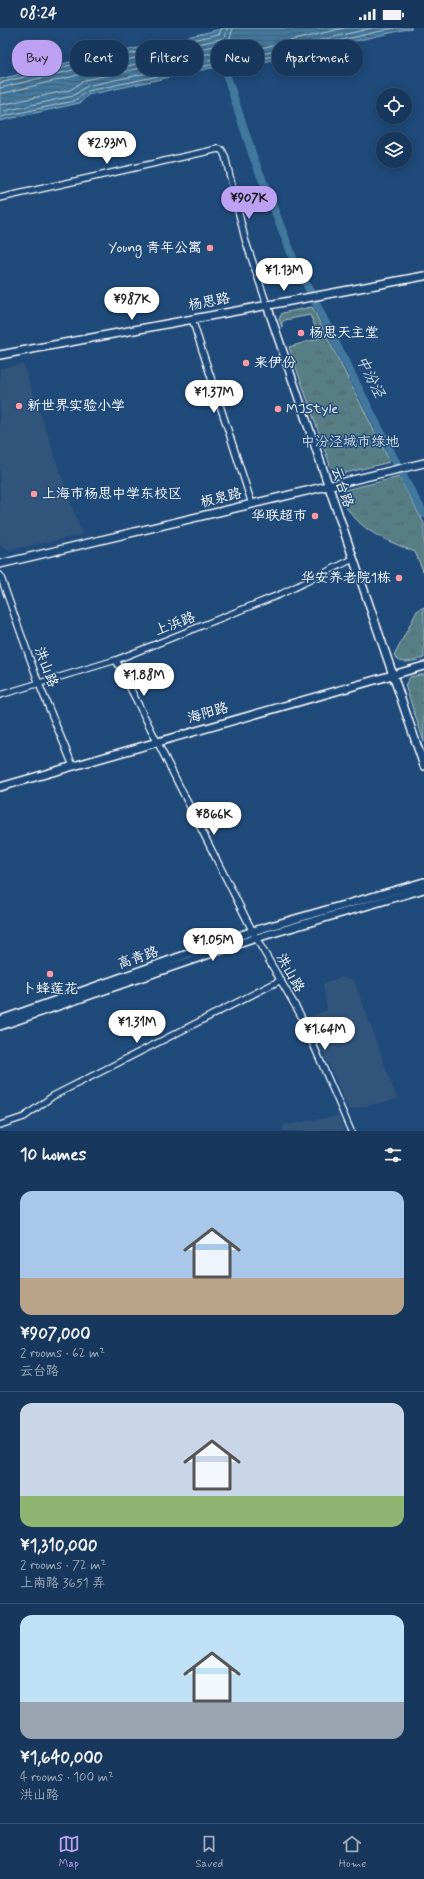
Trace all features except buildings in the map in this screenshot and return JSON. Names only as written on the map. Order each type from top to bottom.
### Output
[{"type":"street","name":"云台路","points":[[0,198],[218,149],[224,153],[245,239],[424,766]]},
{"type":"street","name":"杨思路","points":[[0,355],[424,276]]},
{"type":"street","points":[[192,319],[252,504]]},
{"type":"street","name":"板泉路","points":[[0,564],[424,463]]},
{"type":"street","name":"上浜路","points":[[0,695],[116,660],[281,594],[354,559]]},
{"type":"street","name":"洪山路","points":[[0,575],[39,684],[73,766]]},
{"type":"street","name":"洪山路","points":[[116,660],[255,935],[307,1029],[351,1131]]},
{"type":"street","name":"海阳路","points":[[0,787],[424,666]]},
{"type":"street","name":"高青路","points":[[0,1020],[255,935],[424,882]]},
{"type":"street","name":"高青路","points":[[0,1026],[255,935],[424,889]]},
{"type":"street","points":[[0,1125],[24,1117],[53,1096],[281,980]]},
{"type":"shaded area","name":"上海市杨思中学东校区","points":[[23,364],[82,535],[10,550],[4,549],[0,545],[0,368]]},
{"type":"shaded area","points":[[342,977],[354,980],[397,1099],[349,1110],[308,1017],[327,1010],[323,984]]},
{"type":"shaded area","points":[[338,1116],[345,1131],[284,1131],[283,1125]]},
{"type":"green space","name":"中汾泾城市绿地","points":[[312,307],[390,462],[341,474],[334,473],[331,468],[289,347],[320,338],[310,315],[285,320],[282,322],[282,327],[279,319],[282,313]]},
{"type":"green space","name":"中汾泾城市绿地","points":[[399,477],[424,523],[424,573],[415,552],[381,538],[364,527],[348,510],[340,498],[345,490]]},
{"type":"green space","points":[[424,607],[424,658],[408,662],[401,661],[394,656],[417,611]]},
{"type":"green space","points":[[424,674],[424,742],[405,685],[410,677]]},
{"type":"water","points":[[226,28],[412,28],[360,40],[272,40],[272,60],[264,62],[264,40],[211,40],[211,68],[203,70],[203,40],[173,40]]},
{"type":"water","points":[[136,48],[136,76],[175,76],[88,95],[80,103],[0,121],[0,79],[12,76],[62,76],[62,64],[70,62],[70,76],[128,76],[128,50]]},
{"type":"waterway","name":"中汾泾","points":[[227,76],[253,156],[294,260],[406,482],[424,514]]},
{"type":"place","name":"Young 青年公寓","points":[[210,248]]},
{"type":"place","name":"杨思天主堂","points":[[301,333]]},
{"type":"place","name":"来伊份","points":[[246,363]]},
{"type":"place","name":"新世界实验小学","points":[[19,406]]},
{"type":"place","name":"MJStyle","points":[[278,409]]},
{"type":"place","name":"上海市杨思中学东校区","points":[[34,494]]},
{"type":"place","name":"华联超市","points":[[315,516]]},
{"type":"place","name":"华安养老院1栋","points":[[399,578]]},
{"type":"place","name":"卜蜂莲花","points":[[50,974]]}]
